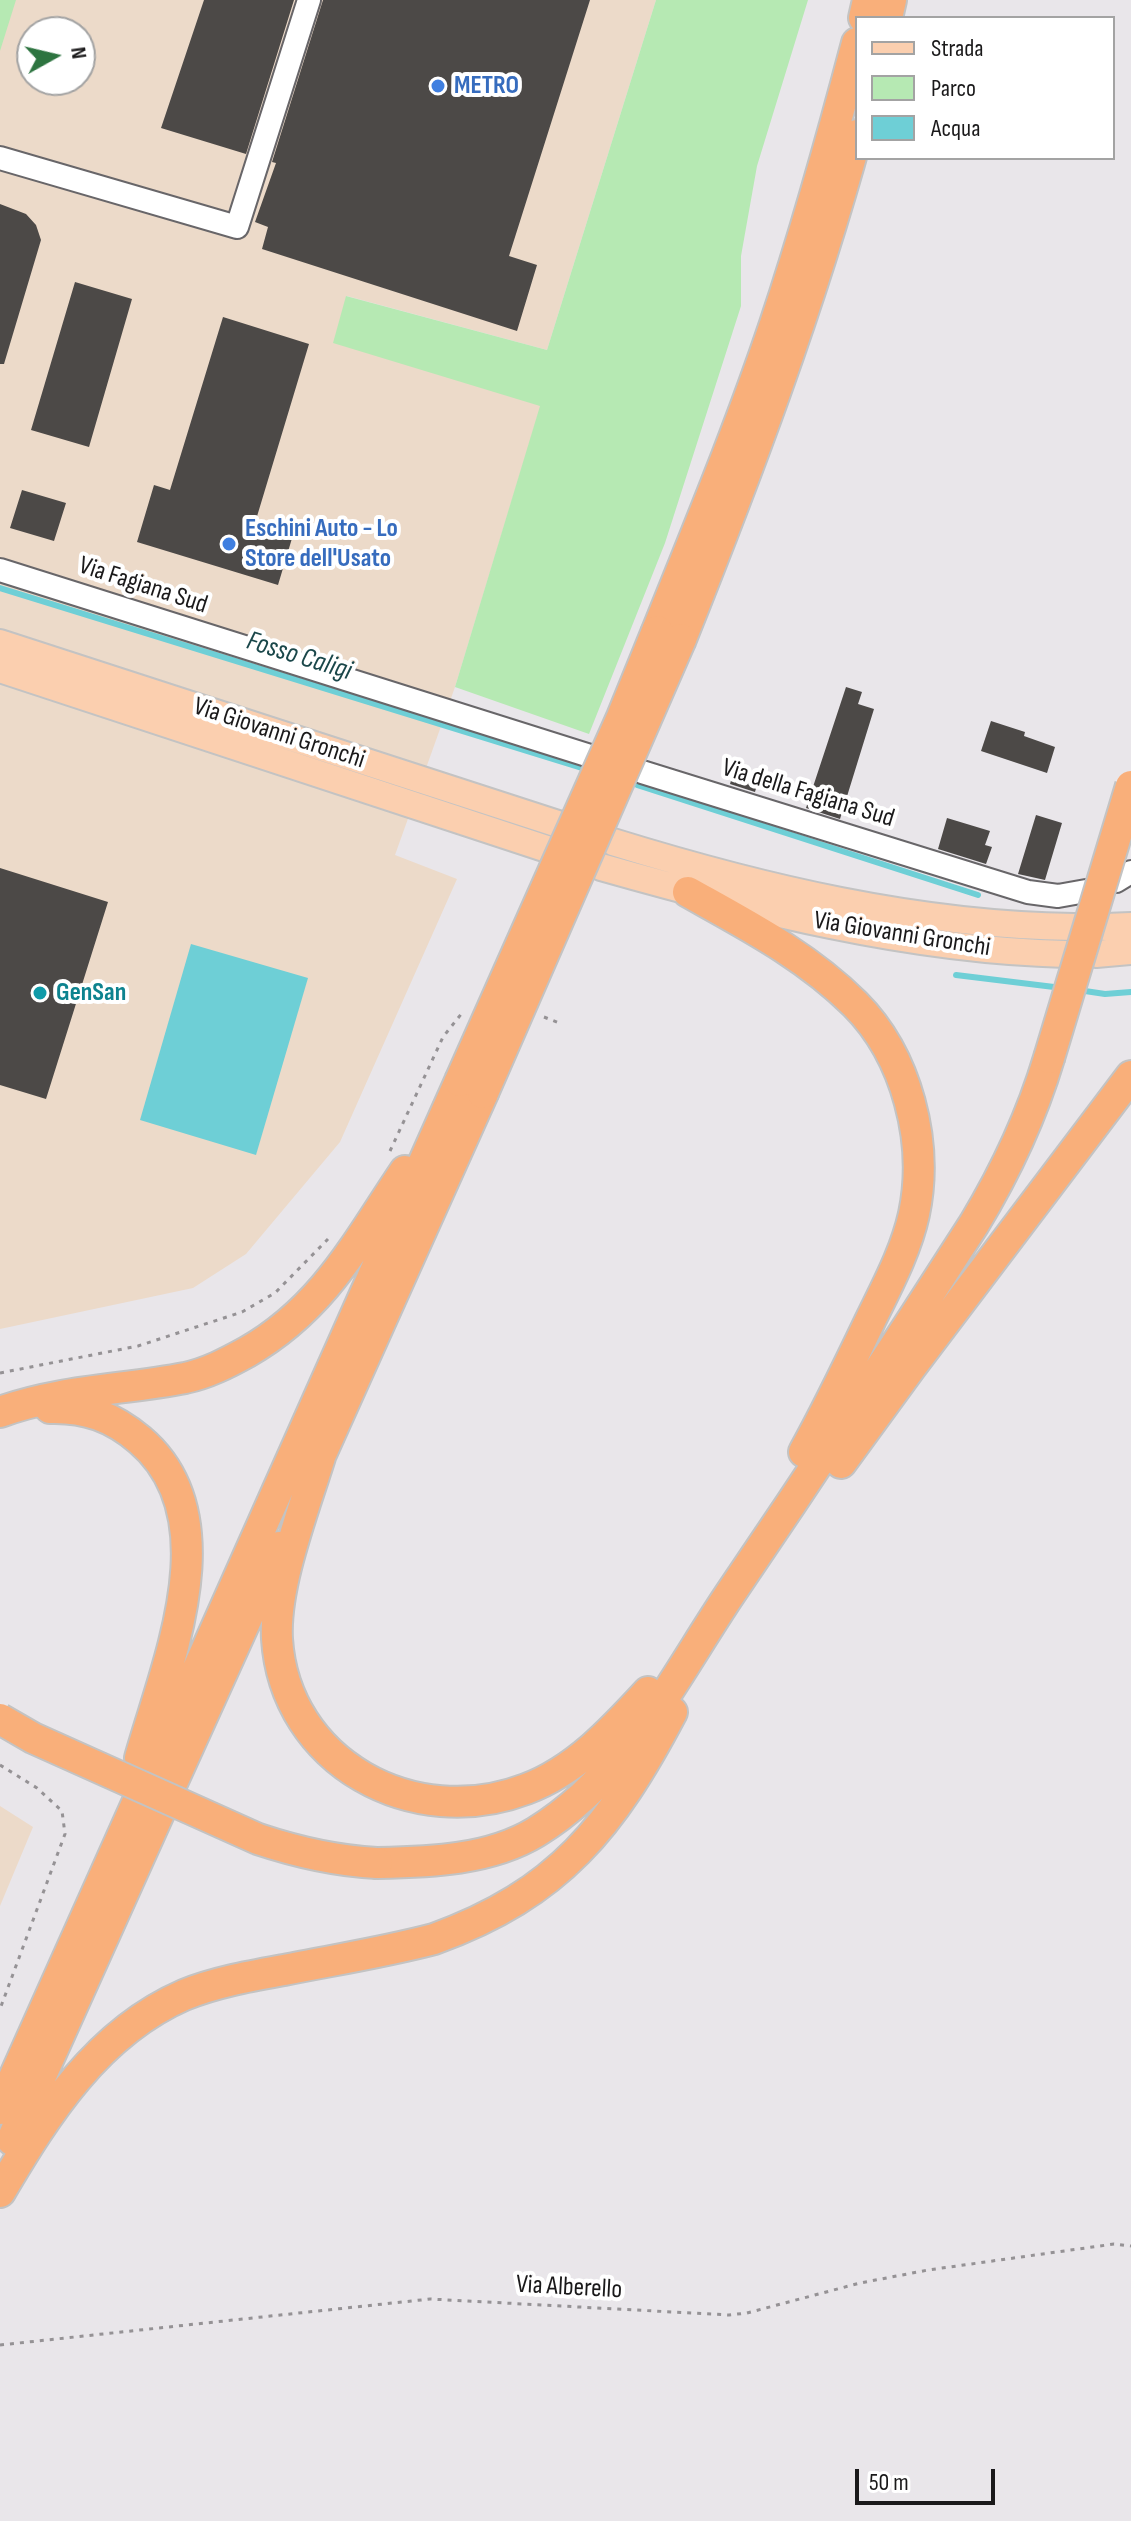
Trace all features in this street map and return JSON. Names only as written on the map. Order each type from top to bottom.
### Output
[{"type":"highway","points":[[669,635],[713,493],[774,325],[833,136],[855,51]]},
{"type":"highway","points":[[153,1774],[320,1457],[472,1087],[669,635],[763,430],[834,220],[855,142]]},
{"type":"highway","points":[[0,1719],[33,1738],[258,1839],[341,1860],[417,1863],[490,1851],[534,1834],[570,1810],[620,1759],[671,1686],[994,1190],[1029,1119],[1131,786]]},
{"type":"highway","points":[[688,892],[784,947],[855,1004],[889,1050],[911,1109],[916,1141],[917,1197],[901,1254],[823,1418],[797,1465],[763,1546]]},
{"type":"highway","points":[[763,1546],[826,1484],[1131,1076]]},
{"type":"highway","points":[[2,1411],[74,1392],[205,1373],[265,1341],[308,1306],[340,1271],[446,1115],[472,1087]]},
{"type":"highway","points":[[153,1774],[446,1115]]},
{"type":"highway","points":[[2,1411],[82,1410],[122,1425],[160,1462],[183,1507],[186,1528],[185,1581],[164,1678],[153,1774]]},
{"type":"highway","points":[[320,1457],[278,1611],[277,1638],[281,1666],[289,1694],[316,1741],[353,1771],[400,1795],[449,1803],[474,1801],[527,1789],[555,1774],[580,1759],[603,1738],[709,1626]]},
{"type":"highway","points":[[0,2192],[36,2130],[71,2083],[130,2027],[162,2007],[184,1995],[233,1979],[434,1939],[507,1906],[568,1862],[622,1801],[649,1756],[686,1684],[709,1626]]},
{"type":"highway","points":[[0,2109],[115,1853],[142,1803],[0,2167]]},
{"type":"main road","name":"Via Giovanni Gronchi","points":[[0,643],[558,824]]},
{"type":"main road","name":"Via Giovanni Gronchi","points":[[0,669],[547,849]]},
{"type":"main road","name":"Via Giovanni Gronchi","points":[[613,842],[768,886],[843,901],[970,922],[1074,927]]},
{"type":"main road","name":"Via Giovanni Gronchi","points":[[601,867],[798,918],[949,947],[1065,954]]},
{"type":"main road","points":[[1105,927],[1131,926]]},
{"type":"main road","points":[[1096,954],[1131,951]]},
{"type":"street","points":[[0,158],[237,227],[309,0]]},
{"type":"street","name":"Via Fagiana Sud","points":[[0,570],[590,756]]},
{"type":"street","name":"Via della Fagiana Sud","points":[[642,772],[1028,892],[1058,896],[1086,891]]},
{"type":"path","points":[[390,1150],[443,1037],[459,1015],[469,1009]]},
{"type":"path","points":[[543,1016],[559,1023]]},
{"type":"path","points":[[0,1373],[138,1346],[242,1312],[275,1293],[337,1229]]},
{"type":"path","points":[[0,1765],[37,1788],[62,1811],[65,1834],[0,2009]]},
{"type":"path","name":"Via Alberello","points":[[0,2345],[430,2299],[729,2315],[928,2270],[1114,2244],[1131,2246]]},
{"type":"shaded area","points":[[0,0],[656,0],[547,350],[347,296],[334,342],[541,405],[455,687],[395,855],[457,879],[340,1142],[246,1254],[193,1288],[0,1329]]},
{"type":"shaded area","points":[[0,1806],[33,1827],[0,1906]]},
{"type":"green space","points":[[0,0],[16,0],[0,51]]},
{"type":"green space","points":[[656,0],[808,0],[757,166],[741,256],[741,306],[665,543],[589,734],[455,687],[540,406],[333,343],[346,296],[547,350]]},
{"type":"water","points":[[191,944],[308,978],[256,1155],[140,1120]]},
{"type":"building","points":[[204,0],[294,0],[246,154],[161,128]]},
{"type":"building","name":"METRO","points":[[323,0],[590,0],[509,256],[537,265],[517,331],[262,249],[268,227],[255,222],[276,163],[272,162]]},
{"type":"building","points":[[0,204],[26,214],[36,225],[41,240],[4,364],[0,364]]},
{"type":"building","points":[[75,282],[132,299],[89,447],[31,430]]},
{"type":"building","points":[[223,317],[309,344],[255,523],[293,535],[278,585],[137,542],[154,485],[170,490]]},
{"type":"building","points":[[22,490],[66,503],[54,541],[10,528]]},
{"type":"building","points":[[846,687],[862,692],[858,704],[874,709],[840,819],[806,808]]},
{"type":"building","points":[[991,721],[1025,732],[1024,736],[1055,747],[1047,773],[981,751]]},
{"type":"building","points":[[735,767],[760,774],[755,792],[730,784]]},
{"type":"building","points":[[1036,815],[1062,823],[1045,880],[1018,874]]},
{"type":"building","points":[[947,818],[990,831],[985,845],[992,847],[986,864],[938,849]]},
{"type":"building","name":"GenSan","points":[[0,868],[108,902],[46,1099],[0,1085]]},
{"type":"waterway","name":"Fosso Caligi","points":[[0,588],[585,769]]},
{"type":"waterway","name":"Fosso Caligi","points":[[637,785],[978,895]]},
{"type":"waterway","name":"Fosso Caligi","points":[[956,975],[1054,987]]},
{"type":"waterway","name":"Fosso Caligi","points":[[1085,991],[1105,994],[1131,992]]},
{"type":"place","name":"METRO","points":[[438,86]]},
{"type":"place","name":"Eschini Auto - Lo Store dell'Usato","points":[[229,544]]},
{"type":"place","name":"GenSan","points":[[40,993]]}]
